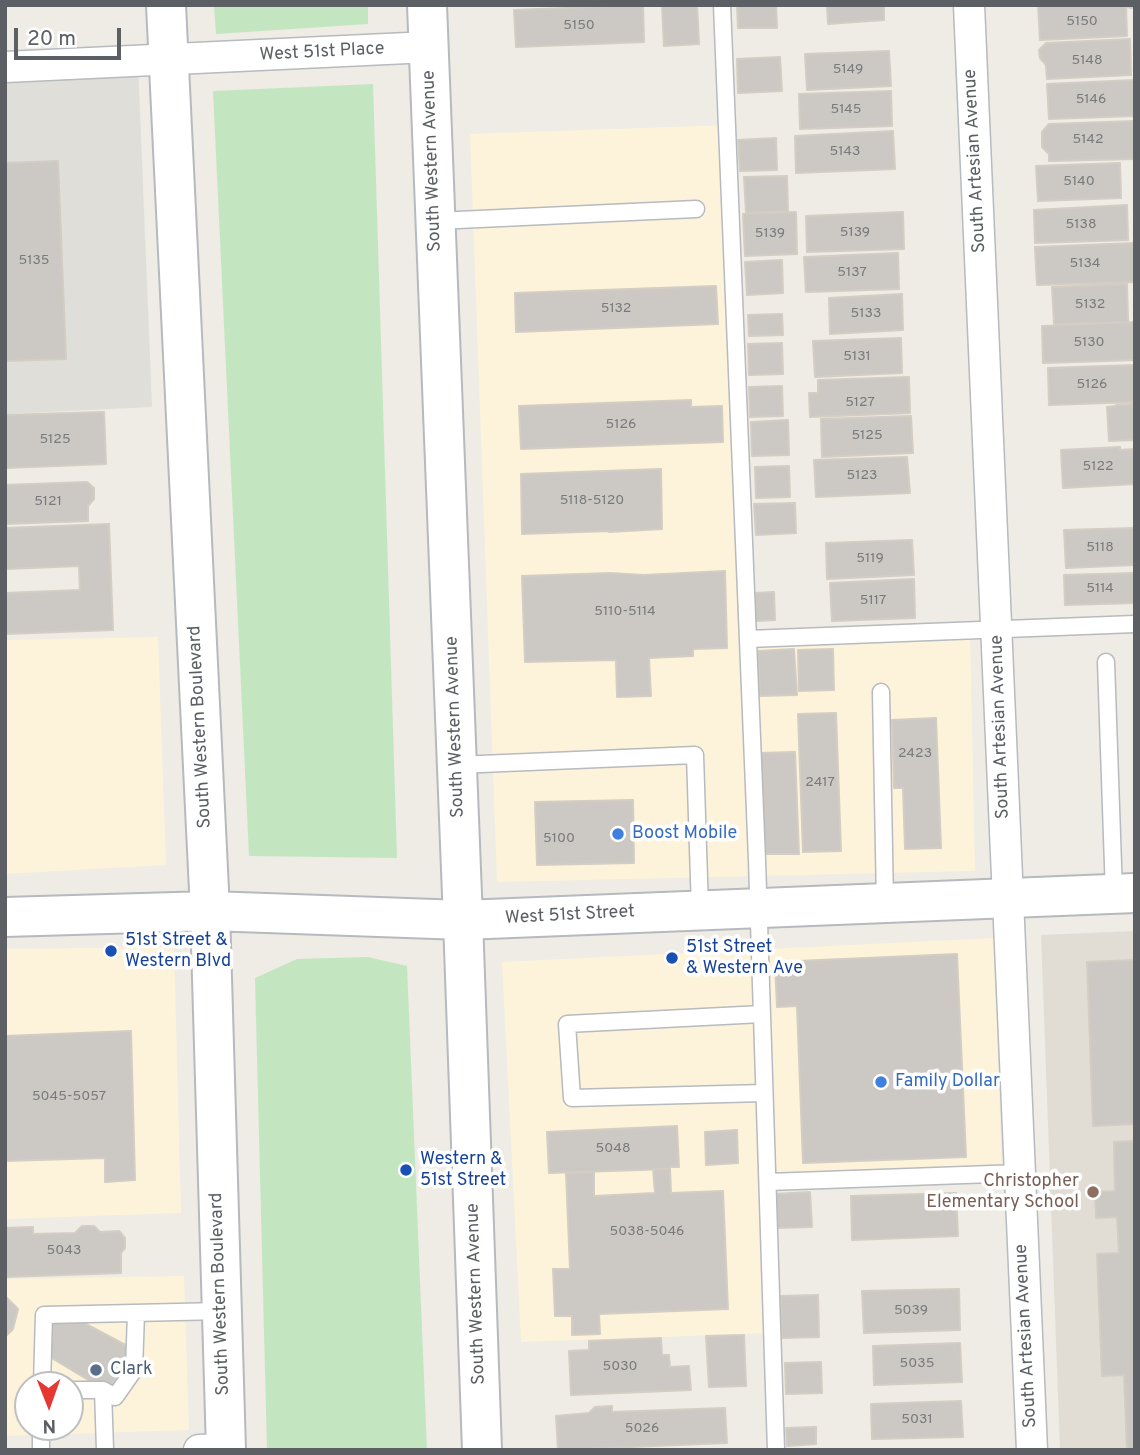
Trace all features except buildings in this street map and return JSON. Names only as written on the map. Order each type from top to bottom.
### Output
[{"type":"street","name":"South Western Boulevard","points":[[166,5],[210,911],[222,1311],[217,1449]]},
{"type":"street","name":"South Western Avenue","points":[[427,5],[482,1450]]},
{"type":"street","name":"South Artesian Avenue","points":[[969,5],[1032,1450]]},
{"type":"street","name":"West 51st Place","points":[[5,67],[429,47]]},
{"type":"street","name":"West 51st Street","points":[[5,917],[210,911],[463,920],[1124,894]]},
{"type":"lane","points":[[722,5],[748,639],[776,1450]]},
{"type":"lane","points":[[436,221],[695,209]]},
{"type":"lane","points":[[748,639],[1135,624]]},
{"type":"lane","points":[[1106,662],[1124,894]]},
{"type":"lane","points":[[881,692],[885,903]]},
{"type":"lane","points":[[457,765],[695,755],[700,910]]},
{"type":"lane","points":[[762,1014],[567,1024],[572,1098],[764,1093]]},
{"type":"lane","points":[[768,1182],[1020,1173]]},
{"type":"lane","points":[[42,1371],[44,1315],[222,1311]]},
{"type":"lane","points":[[84,1390],[103,1390],[115,1397],[134,1370],[136,1313]]},
{"type":"lane","points":[[103,1390],[105,1450]]},
{"type":"shaded area","points":[[138,62],[152,407],[5,414],[5,67]]},
{"type":"shaded area","points":[[727,125],[748,638],[970,630],[975,871],[497,882],[470,134]]},
{"type":"shaded area","points":[[158,637],[166,865],[5,874],[5,640]]},
{"type":"shaded area","name":"Christopher Elementary School","points":[[1135,931],[1135,1450],[1060,1450],[1041,935]]},
{"type":"shaded area","points":[[994,938],[1002,1174],[768,1183],[773,1333],[521,1342],[502,962]]},
{"type":"shaded area","points":[[174,947],[181,1213],[5,1219],[5,949]]},
{"type":"shaded area","points":[[184,1276],[189,1430],[84,1433],[84,1371],[14,1371],[14,1436],[5,1436],[5,1279]]},
{"type":"green space","points":[[214,5],[368,5],[368,24],[216,34]]},
{"type":"green space","points":[[373,84],[397,858],[249,856],[213,91]]},
{"type":"green space","points":[[368,957],[407,966],[427,1450],[267,1450],[255,978],[297,959]]},
{"type":"place","name":"Boost Mobile","points":[[618,834]]},
{"type":"place","name":"51st Street & Western Blvd","points":[[111,951]]},
{"type":"place","name":"51st Street & Western Ave","points":[[672,958]]},
{"type":"place","name":"Family Dollar","points":[[881,1082]]},
{"type":"place","name":"Western & 51st Street","points":[[406,1170]]},
{"type":"place","name":"Christopher Elementary School","points":[[1093,1192]]},
{"type":"place","name":"Clark","points":[[96,1370]]}]
